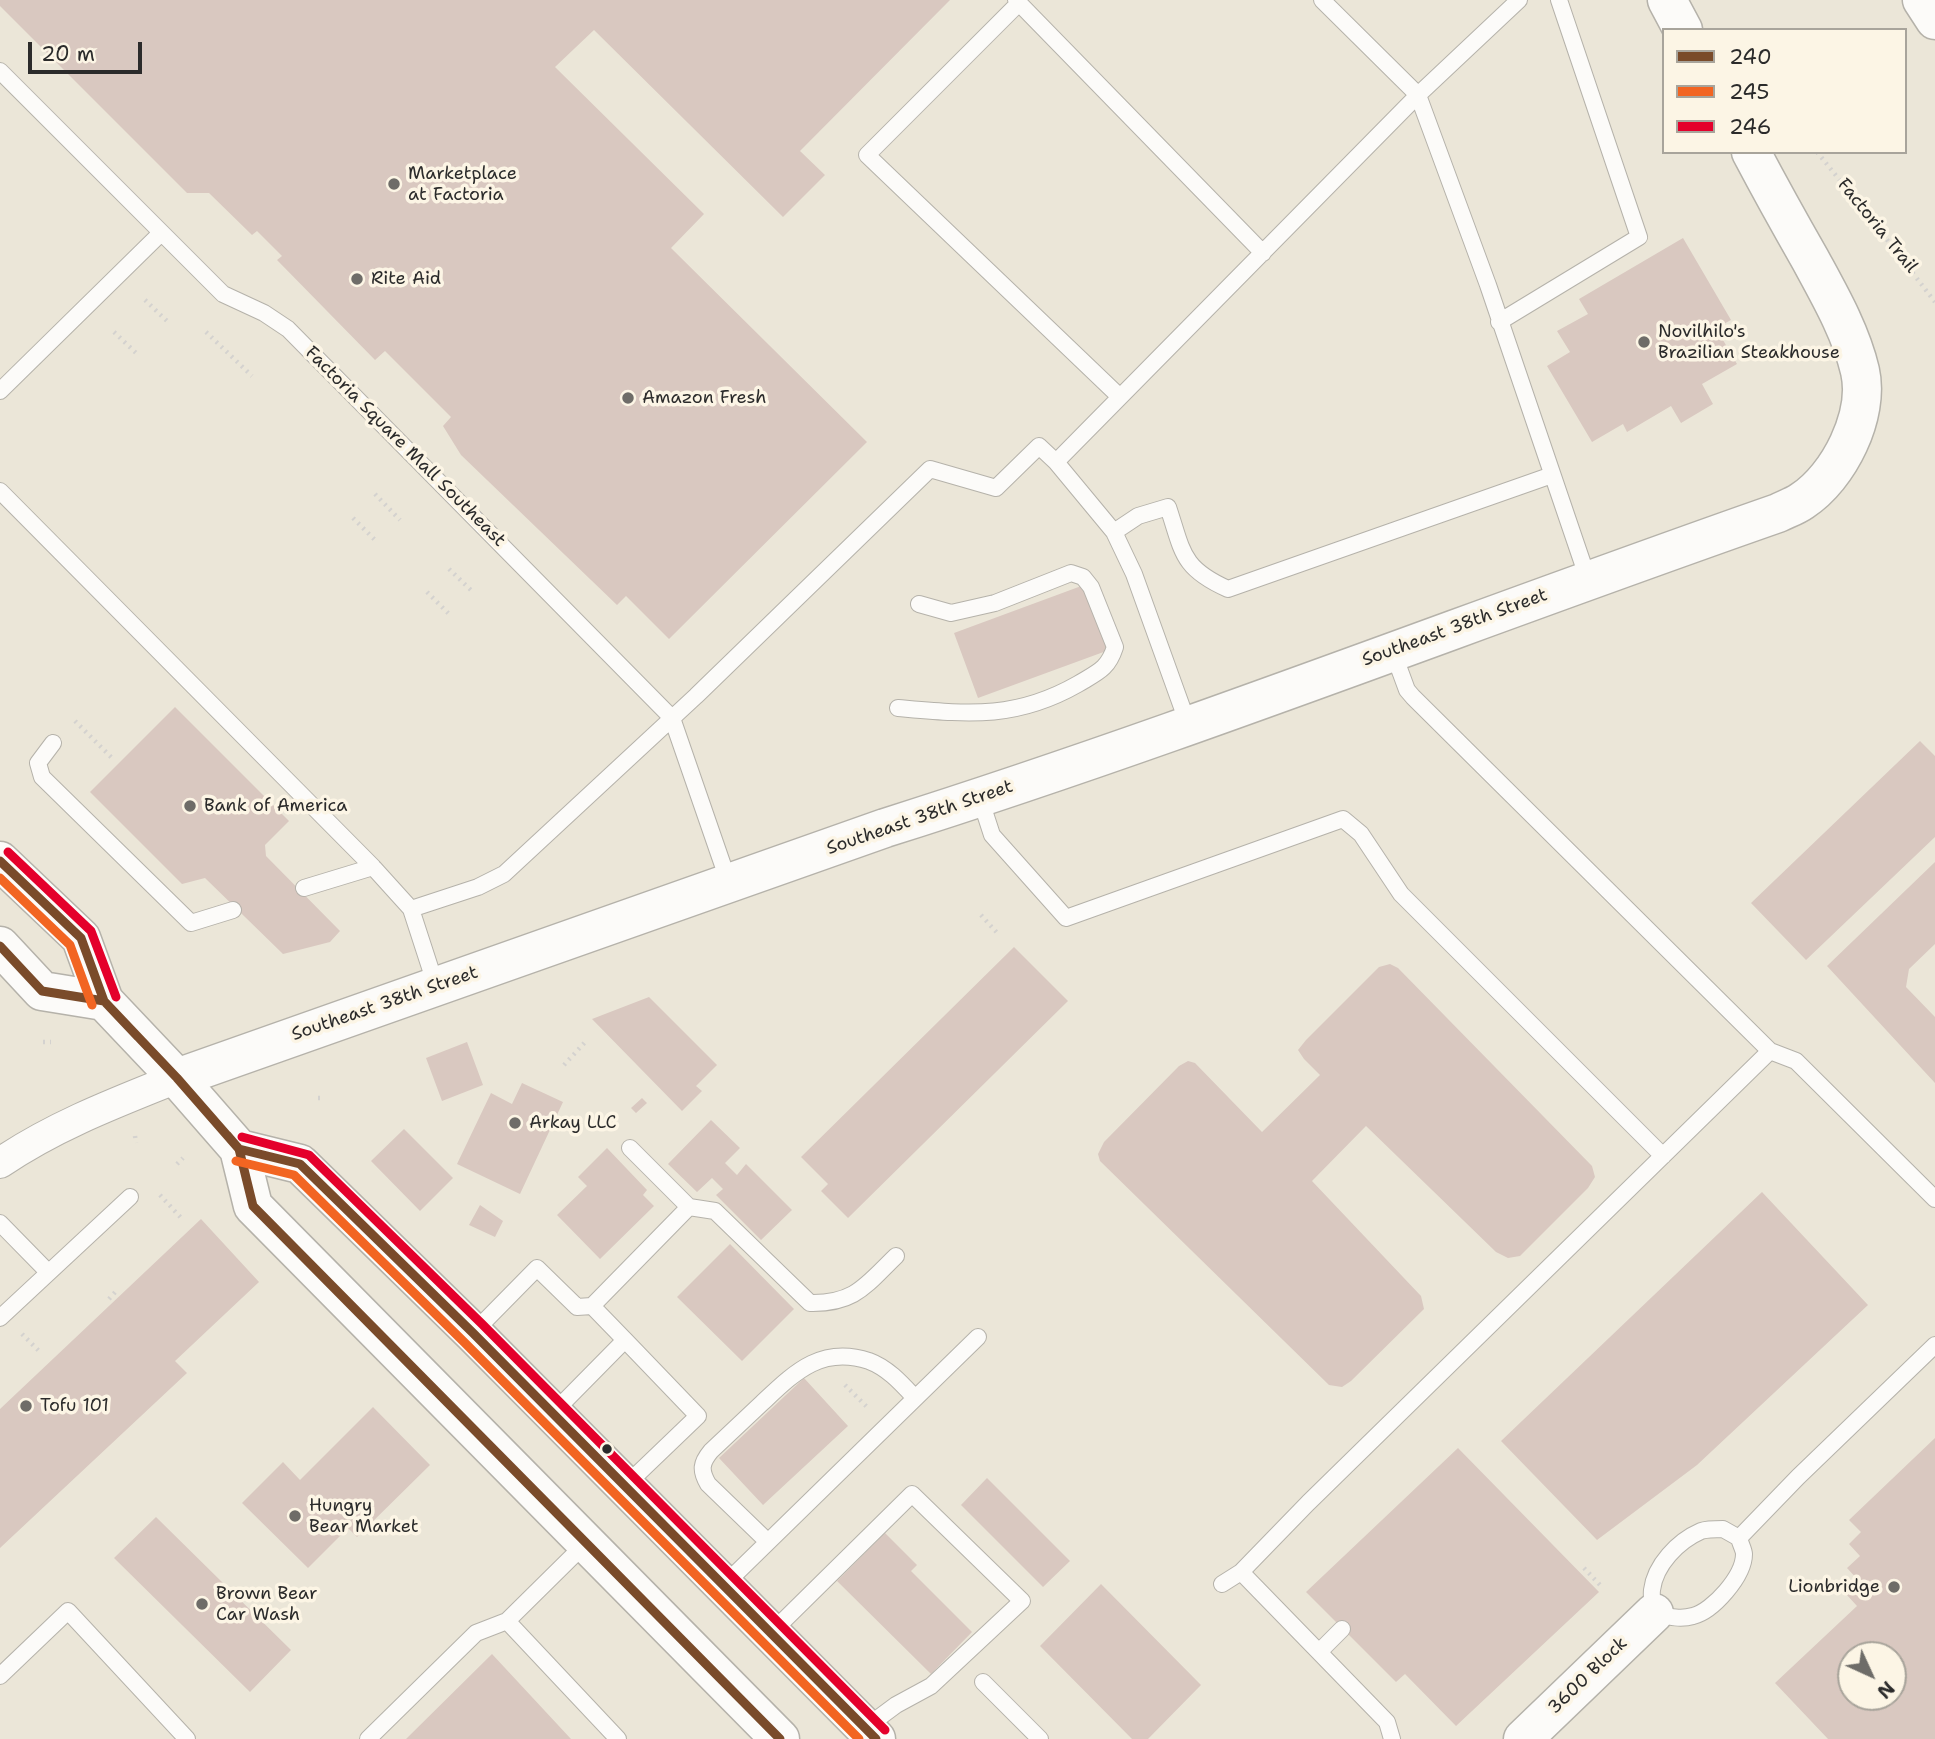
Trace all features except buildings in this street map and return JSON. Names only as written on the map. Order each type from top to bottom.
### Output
[{"type":"main road","points":[[1667,0],[1682,28]]},
{"type":"main road","points":[[1922,0],[1935,20]]},
{"type":"main road","name":"Southeast 38th Street","points":[[177,1078],[1393,652],[1802,502],[1817,489],[1851,439],[1859,416],[1860,372],[1828,292],[1752,154]]},
{"type":"main road","points":[[0,861],[81,938],[104,1000],[239,1149],[253,1206],[526,1492],[586,1542],[780,1739]]},
{"type":"main road","points":[[0,946],[42,990],[104,1000]]},
{"type":"main road","points":[[239,1149],[300,1164],[473,1333],[871,1734]]},
{"type":"main road","name":"3600 Block","points":[[1522,1739],[1654,1613]]},
{"type":"street","name":"Southeast 38th Street","points":[[0,1163],[23,1147],[108,1106],[177,1078]]},
{"type":"lane","points":[[1322,0],[1418,95],[1588,579]]},
{"type":"lane","points":[[1056,462],[1418,95],[1519,0]]},
{"type":"lane","points":[[1499,322],[1639,237],[1559,0]]},
{"type":"lane","points":[[1121,397],[867,155],[1017,1],[1263,253]]},
{"type":"lane","name":"Factoria Square Mall Southeast","points":[[0,71],[223,294],[264,313],[289,329],[672,718],[729,883]]},
{"type":"lane","points":[[0,391],[161,233]]},
{"type":"lane","points":[[411,909],[478,887],[504,874],[672,718],[930,469],[996,488],[1039,446],[1056,462],[1114,532],[1134,574],[1188,724]]},
{"type":"lane","points":[[1114,532],[1139,516],[1168,507],[1186,560],[1204,578],[1228,589],[1552,475]]},
{"type":"lane","points":[[0,491],[373,867],[411,909],[436,986]]},
{"type":"lane","points":[[898,708],[970,714],[1002,712],[1022,707],[1055,697],[1102,670],[1110,662],[1115,647],[1091,587],[1083,577],[1071,573],[995,603],[951,613],[919,604]]},
{"type":"lane","points":[[1393,652],[1407,690],[1413,697],[1770,1051],[1796,1061],[1935,1199]]},
{"type":"lane","points":[[53,743],[38,763],[42,777],[191,923],[233,910]]},
{"type":"lane","points":[[980,798],[992,835],[1066,918],[1343,819],[1361,834],[1401,894],[1663,1156]]},
{"type":"lane","points":[[304,888],[373,867]]},
{"type":"lane","points":[[1222,1584],[1241,1572],[1308,1503],[1770,1051]]},
{"type":"lane","points":[[630,1148],[689,1207],[715,1211],[810,1303],[845,1300],[861,1290],[896,1256]]},
{"type":"lane","points":[[0,1318],[130,1197]]},
{"type":"lane","points":[[592,1307],[689,1207]]},
{"type":"lane","points":[[0,1223],[48,1272]]},
{"type":"lane","points":[[473,1333],[537,1268],[577,1307],[592,1307],[625,1340],[698,1416],[625,1486]]},
{"type":"lane","points":[[723,1586],[978,1336]]},
{"type":"lane","points":[[552,1414],[625,1340]]},
{"type":"lane","points":[[1739,1538],[1935,1345]]},
{"type":"lane","points":[[768,1542],[708,1484],[702,1474],[702,1462],[711,1451],[796,1371],[829,1357],[850,1357],[871,1362],[894,1376],[915,1398]]},
{"type":"lane","points":[[771,1634],[912,1494],[1022,1601],[931,1686],[896,1705],[871,1734]]},
{"type":"lane","points":[[1723,1529],[1739,1538],[1744,1555],[1727,1592],[1695,1616],[1676,1618],[1654,1613],[1651,1593],[1656,1576],[1666,1558],[1682,1543],[1703,1530],[1723,1529]]},
{"type":"lane","points":[[368,1739],[476,1633],[507,1621],[586,1542]]},
{"type":"lane","points":[[1241,1572],[1387,1722],[1392,1739]]},
{"type":"lane","points":[[0,1676],[68,1611],[187,1739]]},
{"type":"lane","points":[[507,1621],[618,1739]]},
{"type":"lane","points":[[1319,1652],[1342,1629]]},
{"type":"lane","points":[[983,1682],[1040,1739]]},
{"type":"path","name":"Factoria Trail","points":[[1818,154],[1935,302]]},
{"type":"path","points":[[145,300],[168,322]]},
{"type":"path","points":[[114,332],[136,353]]},
{"type":"path","points":[[205,332],[252,376]]},
{"type":"path","points":[[375,494],[400,520]]},
{"type":"path","points":[[352,518],[377,542]]},
{"type":"path","points":[[449,569],[474,593]]},
{"type":"path","points":[[427,592],[451,616]]},
{"type":"path","points":[[75,721],[112,758]]},
{"type":"path","points":[[981,915],[999,935]]},
{"type":"path","points":[[564,1065],[587,1040]]},
{"type":"path","points":[[43,1042],[51,1042]]},
{"type":"path","points":[[318,1098],[325,1098]]},
{"type":"path","points":[[135,1136],[136,1143]]},
{"type":"path","points":[[177,1164],[183,1158]]},
{"type":"path","points":[[160,1195],[183,1220]]},
{"type":"path","points":[[109,1299],[117,1290]]},
{"type":"path","points":[[17,1329],[41,1353]]},
{"type":"path","points":[[840,1379],[870,1410],[862,1419]]},
{"type":"path","points":[[1584,1568],[1601,1586]]},
{"type":"transit line","name":"246","points":[[8,852],[91,931],[116,997]]},
{"type":"transit line","name":"240","points":[[0,861],[81,938],[104,1001],[138,1037]]},
{"type":"transit line","name":"245","points":[[0,878],[70,945],[92,1005]]},
{"type":"transit line","name":"240","points":[[0,946],[42,991],[104,1001],[239,1149],[300,1164],[473,1333],[876,1739]]},
{"type":"transit line","name":"240","points":[[227,1135],[239,1149],[253,1206],[780,1739]]},
{"type":"transit line","name":"246","points":[[242,1137],[309,1155],[482,1324],[885,1730]]},
{"type":"transit line","name":"245","points":[[236,1161],[294,1175],[859,1739]]},
{"type":"place","name":"Marketplace at Factoria","points":[[394,184]]},
{"type":"place","name":"Rite Aid","points":[[357,279]]},
{"type":"place","name":"Novilhilo's Brazilian Steakhouse","points":[[1644,342]]},
{"type":"place","name":"Amazon Fresh","points":[[628,398]]},
{"type":"place","name":"Bank of America","points":[[190,806]]},
{"type":"place","name":"Arkay LLC","points":[[515,1123]]},
{"type":"place","name":"Tofu 101","points":[[26,1406]]},
{"type":"place","name":"Hungry Bear Market","points":[[295,1516]]},
{"type":"place","name":"Lionbridge","points":[[1894,1587]]},
{"type":"place","name":"Brown Bear Car Wash","points":[[202,1604]]}]
